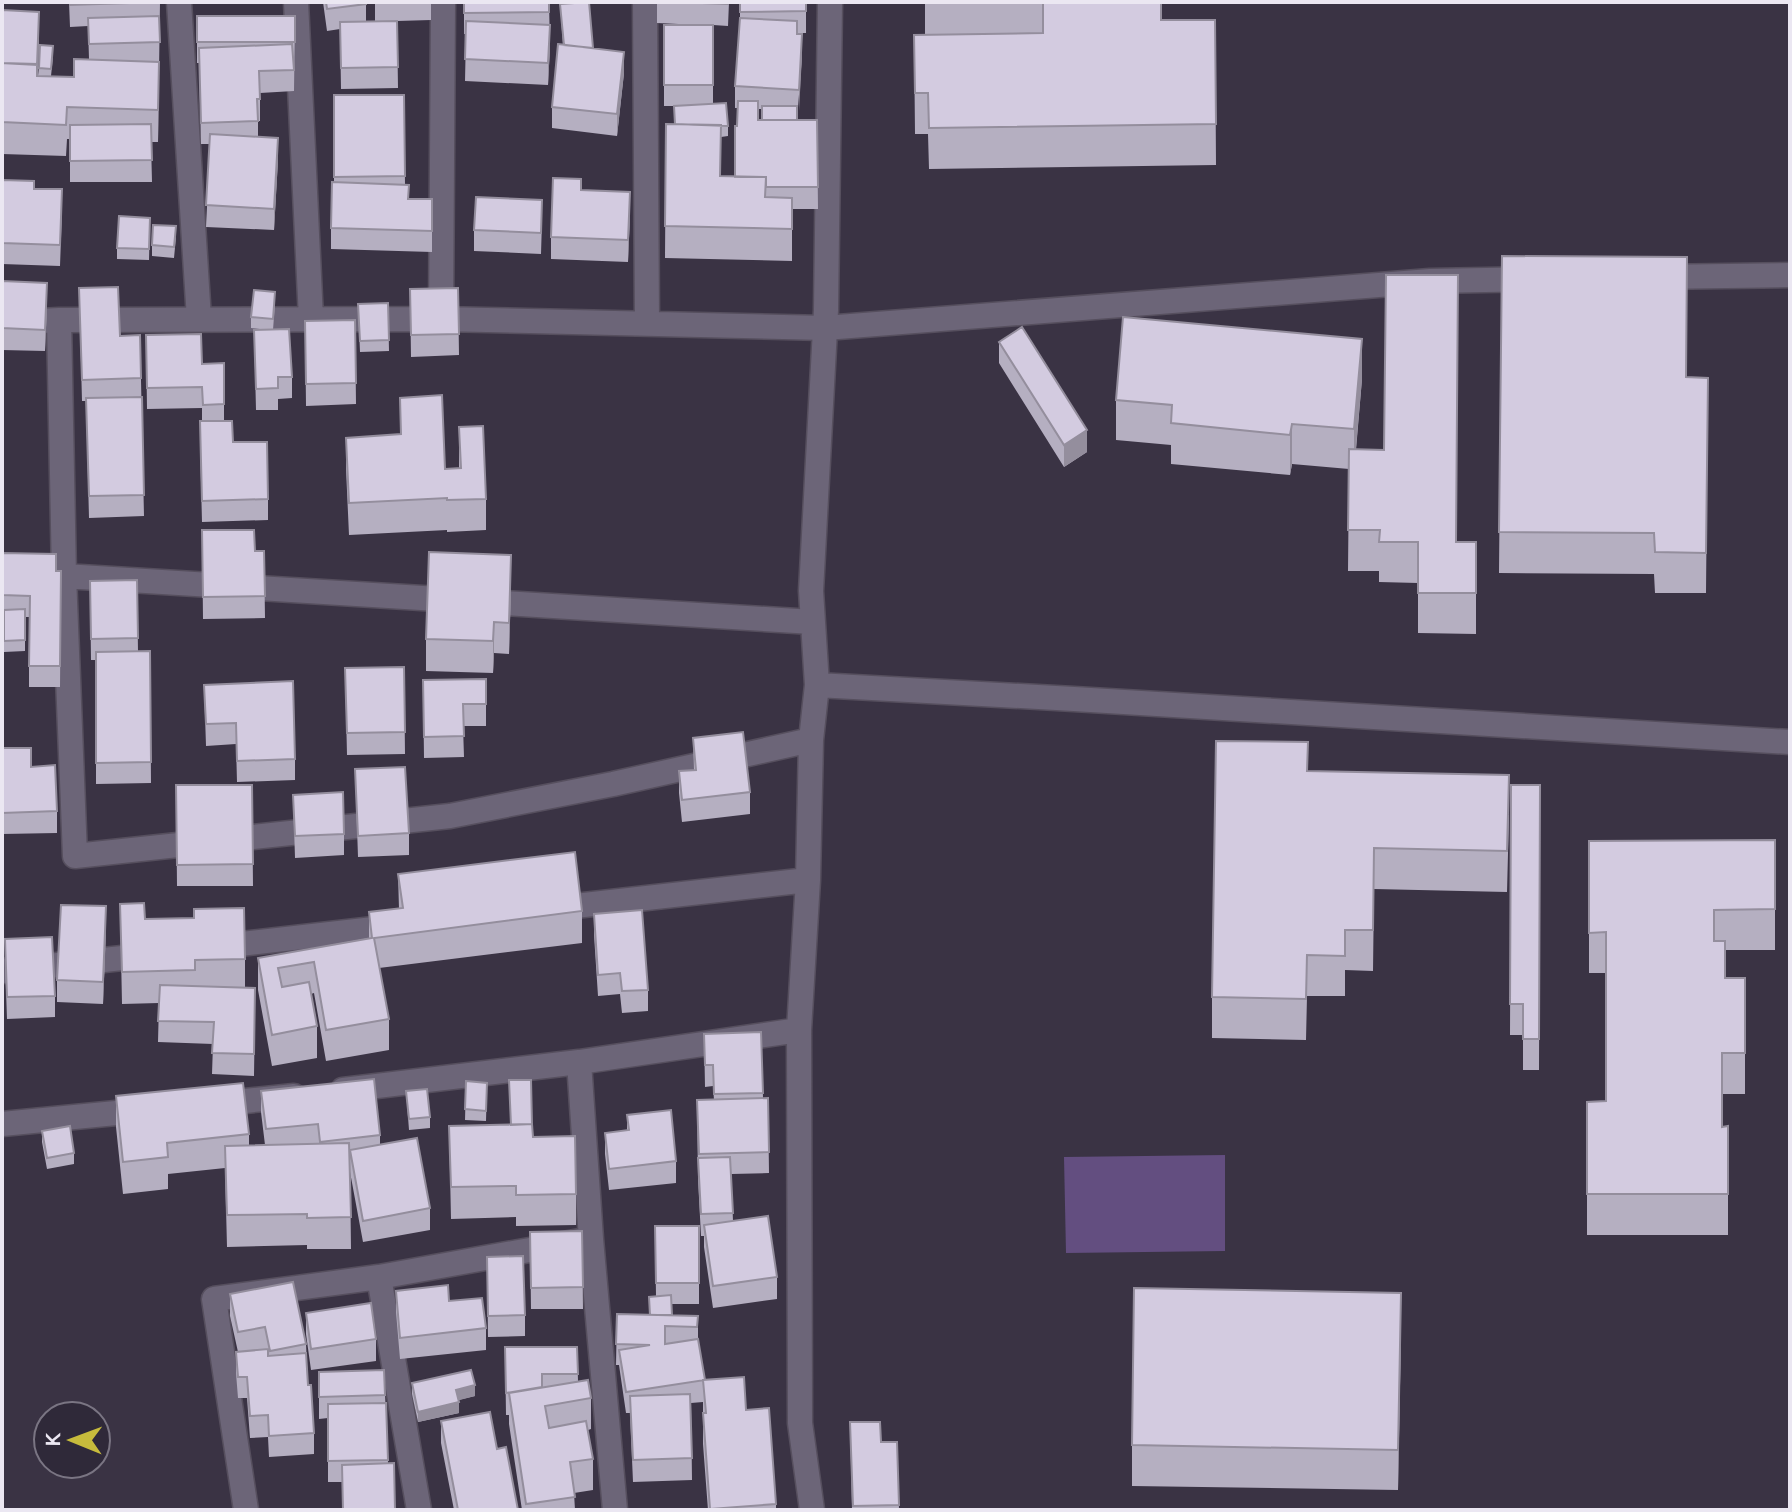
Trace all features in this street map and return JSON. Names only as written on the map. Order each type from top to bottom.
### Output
[{"type":"street","points":[[179,2],[199,319]]},
{"type":"street","points":[[296,2],[311,319]]},
{"type":"street","points":[[441,319],[443,2]]},
{"type":"street","points":[[645,2],[647,323]]},
{"type":"street","points":[[812,1510],[800,1423],[799,1030],[808,880],[811,740],[817,685],[811,591],[825,328],[830,2]]},
{"type":"street","points":[[1634,277],[1790,275]]},
{"type":"street","points":[[2,323],[59,320],[441,319],[825,328],[1430,281],[1555,279]]},
{"type":"street","points":[[59,320],[64,576],[75,856],[450,816],[811,740]]},
{"type":"street","points":[[64,576],[813,622]]},
{"type":"street","points":[[817,685],[1790,742]]},
{"type":"street","points":[[524,912],[808,880]]},
{"type":"street","points":[[2,971],[429,923]]},
{"type":"street","points":[[2,1124],[319,1093],[579,1062],[799,1030]]},
{"type":"street","points":[[579,1062],[615,1510]]},
{"type":"street","points":[[246,1510],[214,1299],[379,1277],[591,1239]]},
{"type":"street","points":[[379,1277],[419,1510]]},
{"type":"shaded area","points":[[1225,1155],[1225,1251],[1066,1253],[1064,1157]]},
{"type":"building","points":[[70,2],[160,2],[70,5]]},
{"type":"building","points":[[326,2],[366,2],[366,4],[327,9]]},
{"type":"building","points":[[464,2],[549,2],[549,12],[464,13]]},
{"type":"building","points":[[589,2],[593,48],[564,45],[560,4]]},
{"type":"building","points":[[675,2],[728,2],[728,4]]},
{"type":"building","points":[[740,2],[806,2],[806,11],[740,12]]},
{"type":"building","points":[[1043,2],[1161,2],[1161,20],[1215,20],[1216,124],[929,128],[928,93],[915,93],[914,35],[1043,33]]},
{"type":"building","points":[[2,10],[39,12],[37,65],[2,63]]},
{"type":"building","points":[[159,16],[160,42],[89,44],[88,18]]},
{"type":"building","points":[[197,16],[295,16],[295,42],[197,42]]},
{"type":"building","points":[[740,18],[797,21],[797,34],[802,34],[799,90],[735,86]]},
{"type":"building","points":[[397,21],[398,67],[341,68],[340,22]]},
{"type":"building","points":[[466,21],[550,25],[548,63],[465,59]]},
{"type":"building","points":[[664,25],[713,25],[713,85],[664,85]]},
{"type":"building","points":[[292,44],[294,70],[259,71],[258,121],[201,123],[199,48]]},
{"type":"building","points":[[558,44],[624,52],[617,114],[552,107]]},
{"type":"building","points":[[40,45],[53,46],[51,69],[39,68]]},
{"type":"building","points":[[74,59],[159,62],[158,110],[67,107],[66,125],[2,122],[2,63],[37,64],[37,76],[74,77]]},
{"type":"building","points":[[334,95],[404,95],[405,176],[334,177]]},
{"type":"building","points":[[738,101],[758,101],[758,120],[817,120],[818,187],[766,187],[766,177],[735,177]]},
{"type":"building","points":[[726,103],[728,126],[675,124],[674,106]]},
{"type":"building","points":[[762,106],[797,106],[797,120],[762,120]]},
{"type":"building","points":[[151,124],[152,160],[70,161],[70,125]]},
{"type":"building","points":[[666,124],[721,125],[720,176],[766,177],[765,197],[792,198],[792,229],[665,226]]},
{"type":"building","points":[[210,134],[278,138],[274,209],[206,205]]},
{"type":"building","points":[[553,178],[581,179],[581,190],[630,192],[628,240],[551,237]]},
{"type":"building","points":[[2,180],[34,181],[34,189],[62,189],[60,245],[2,243]]},
{"type":"building","points":[[332,182],[409,185],[408,199],[432,199],[432,231],[331,228]]},
{"type":"building","points":[[476,197],[542,200],[541,233],[474,230]]},
{"type":"building","points":[[119,216],[150,218],[149,249],[117,248]]},
{"type":"building","points":[[153,225],[176,226],[174,247],[152,245]]},
{"type":"building","points":[[1502,256],[1687,257],[1686,377],[1708,378],[1706,553],[1655,552],[1654,533],[1499,532]]},
{"type":"building","points":[[1386,275],[1458,275],[1456,542],[1476,542],[1476,593],[1418,593],[1418,542],[1379,542],[1380,530],[1348,530],[1349,449],[1384,450]]},
{"type":"building","points":[[2,281],[47,283],[45,330],[2,328]]},
{"type":"building","points":[[118,287],[120,336],[140,335],[141,378],[82,380],[79,288]]},
{"type":"building","points":[[458,288],[459,334],[411,335],[410,289]]},
{"type":"building","points":[[254,290],[275,292],[273,319],[251,317]]},
{"type":"building","points":[[388,303],[389,340],[360,341],[358,304]]},
{"type":"building","points":[[1123,317],[1362,339],[1354,429],[1292,424],[1290,435],[1171,423],[1172,405],[1116,400]]},
{"type":"building","points":[[355,320],[356,383],[306,384],[305,321]]},
{"type":"building","points":[[1022,327],[1087,430],[1064,445],[999,342]]},
{"type":"building","points":[[289,329],[292,377],[278,377],[278,388],[256,389],[254,330]]},
{"type":"building","points":[[201,334],[202,364],[224,363],[224,404],[203,405],[202,387],[147,388],[146,335]]},
{"type":"building","points":[[442,395],[445,469],[461,468],[459,427],[483,426],[486,499],[349,503],[346,438],[401,434],[400,398]]},
{"type":"building","points":[[142,397],[144,495],[89,496],[86,398]]},
{"type":"building","points":[[200,421],[232,421],[233,442],[267,442],[268,499],[202,501]]},
{"type":"building","points":[[202,530],[254,530],[255,551],[264,551],[265,596],[203,597]]},
{"type":"building","points":[[429,552],[511,555],[509,623],[494,622],[493,641],[426,639]]},
{"type":"building","points":[[2,553],[56,554],[56,571],[61,571],[60,666],[29,666],[30,596],[2,595]]},
{"type":"building","points":[[137,580],[138,638],[91,639],[90,581]]},
{"type":"building","points":[[25,609],[25,640],[4,641],[4,610]]},
{"type":"building","points":[[150,651],[151,762],[96,763],[96,652]]},
{"type":"building","points":[[404,667],[405,732],[347,733],[345,668]]},
{"type":"building","points":[[486,679],[486,704],[463,704],[464,736],[424,737],[423,680]]},
{"type":"building","points":[[293,681],[295,759],[237,761],[236,723],[206,724],[204,685]]},
{"type":"building","points":[[743,732],[750,792],[682,800],[679,771],[696,770],[693,738]]},
{"type":"building","points":[[1216,741],[1308,742],[1307,771],[1509,775],[1507,851],[1374,848],[1373,930],[1345,930],[1345,956],[1307,955],[1306,999],[1212,997]]},
{"type":"building","points":[[2,748],[31,748],[31,767],[55,765],[57,811],[2,813]]},
{"type":"building","points":[[405,767],[409,833],[358,836],[355,769]]},
{"type":"building","points":[[176,785],[252,785],[253,864],[177,865]]},
{"type":"building","points":[[1511,785],[1540,785],[1539,1039],[1523,1039],[1523,1004],[1510,1004]]},
{"type":"building","points":[[343,792],[344,834],[295,836],[293,795]]},
{"type":"building","points":[[1775,840],[1775,909],[1714,910],[1714,941],[1725,941],[1725,978],[1745,978],[1745,1053],[1722,1053],[1722,1127],[1728,1126],[1728,1194],[1587,1194],[1587,1102],[1606,1101],[1606,932],[1589,933],[1589,841]]},
{"type":"building","points":[[575,852],[582,911],[374,938],[389,1019],[326,1030],[314,962],[278,968],[282,987],[309,982],[317,1026],[272,1035],[258,958],[372,938],[369,912],[403,908],[398,874]]},
{"type":"building","points":[[144,903],[145,919],[194,918],[194,909],[244,908],[245,959],[195,960],[195,970],[122,972],[120,904]]},
{"type":"building","points":[[61,905],[106,906],[103,982],[57,980]]},
{"type":"building","points":[[642,910],[648,990],[622,991],[620,973],[598,975],[594,914]]},
{"type":"building","points":[[52,937],[55,996],[7,997],[5,939]]},
{"type":"building","points":[[160,985],[255,988],[254,1054],[212,1053],[214,1022],[158,1021]]},
{"type":"building","points":[[761,1032],[763,1093],[714,1094],[713,1065],[705,1065],[704,1034]]},
{"type":"building","points":[[374,1079],[380,1135],[320,1142],[318,1124],[266,1129],[261,1091]]},
{"type":"building","points":[[509,1080],[531,1080],[532,1124],[511,1125]]},
{"type":"building","points":[[466,1081],[487,1083],[486,1111],[465,1109]]},
{"type":"building","points":[[243,1083],[249,1134],[167,1143],[168,1157],[123,1162],[116,1096]]},
{"type":"building","points":[[427,1089],[430,1117],[409,1119],[406,1091]]},
{"type":"building","points":[[768,1098],[769,1152],[699,1154],[697,1100]]},
{"type":"building","points":[[671,1110],[676,1161],[609,1169],[605,1133],[629,1130],[627,1115]]},
{"type":"building","points":[[532,1124],[533,1137],[575,1136],[576,1194],[516,1195],[516,1186],[451,1187],[449,1126]]},
{"type":"building","points":[[70,1126],[74,1153],[47,1158],[42,1131]]},
{"type":"building","points":[[417,1138],[430,1208],[363,1221],[350,1150]]},
{"type":"building","points":[[349,1143],[351,1217],[227,1215],[225,1146]]},
{"type":"building","points":[[730,1157],[733,1213],[701,1214],[698,1158]]},
{"type":"building","points":[[768,1216],[777,1277],[713,1286],[704,1225]]},
{"type":"building","points":[[655,1226],[699,1226],[699,1283],[656,1283]]},
{"type":"building","points":[[582,1231],[583,1287],[531,1288],[530,1232]]},
{"type":"building","points":[[523,1256],[525,1315],[488,1316],[487,1257]]},
{"type":"building","points":[[293,1282],[306,1344],[270,1351],[265,1327],[238,1332],[230,1294]]},
{"type":"building","points":[[448,1285],[449,1301],[482,1298],[486,1328],[400,1338],[396,1291]]},
{"type":"building","points":[[1134,1288],[1401,1293],[1398,1450],[1132,1445]]},
{"type":"building","points":[[671,1295],[672,1315],[650,1315],[649,1297]]},
{"type":"building","points":[[371,1303],[376,1339],[311,1349],[306,1313]]},
{"type":"building","points":[[617,1314],[698,1316],[697,1327],[665,1326],[665,1344],[698,1339],[705,1380],[626,1392],[619,1350],[650,1345],[616,1344]]},
{"type":"building","points":[[505,1347],[577,1347],[578,1374],[542,1374],[542,1387],[506,1393]]},
{"type":"building","points":[[268,1349],[268,1356],[306,1353],[314,1433],[269,1436],[268,1415],[250,1416],[247,1377],[238,1377],[236,1352]]},
{"type":"building","points":[[384,1370],[385,1395],[319,1397],[319,1372]]},
{"type":"building","points":[[471,1370],[475,1385],[456,1390],[459,1402],[418,1412],[412,1383]]},
{"type":"building","points":[[744,1377],[746,1410],[769,1408],[776,1504],[710,1509],[703,1380]]},
{"type":"building","points":[[588,1380],[591,1398],[545,1406],[549,1428],[586,1421],[593,1459],[570,1462],[575,1497],[526,1504],[509,1393]]},
{"type":"building","points":[[690,1394],[692,1458],[633,1460],[630,1396]]},
{"type":"building","points":[[386,1403],[388,1460],[328,1461],[328,1404]]},
{"type":"building","points":[[490,1412],[497,1449],[506,1447],[518,1510],[458,1510],[441,1421]]},
{"type":"building","points":[[850,1422],[880,1422],[881,1442],[897,1442],[899,1505],[853,1506]]},
{"type":"building","points":[[394,1463],[395,1510],[343,1510],[342,1465]]}]
